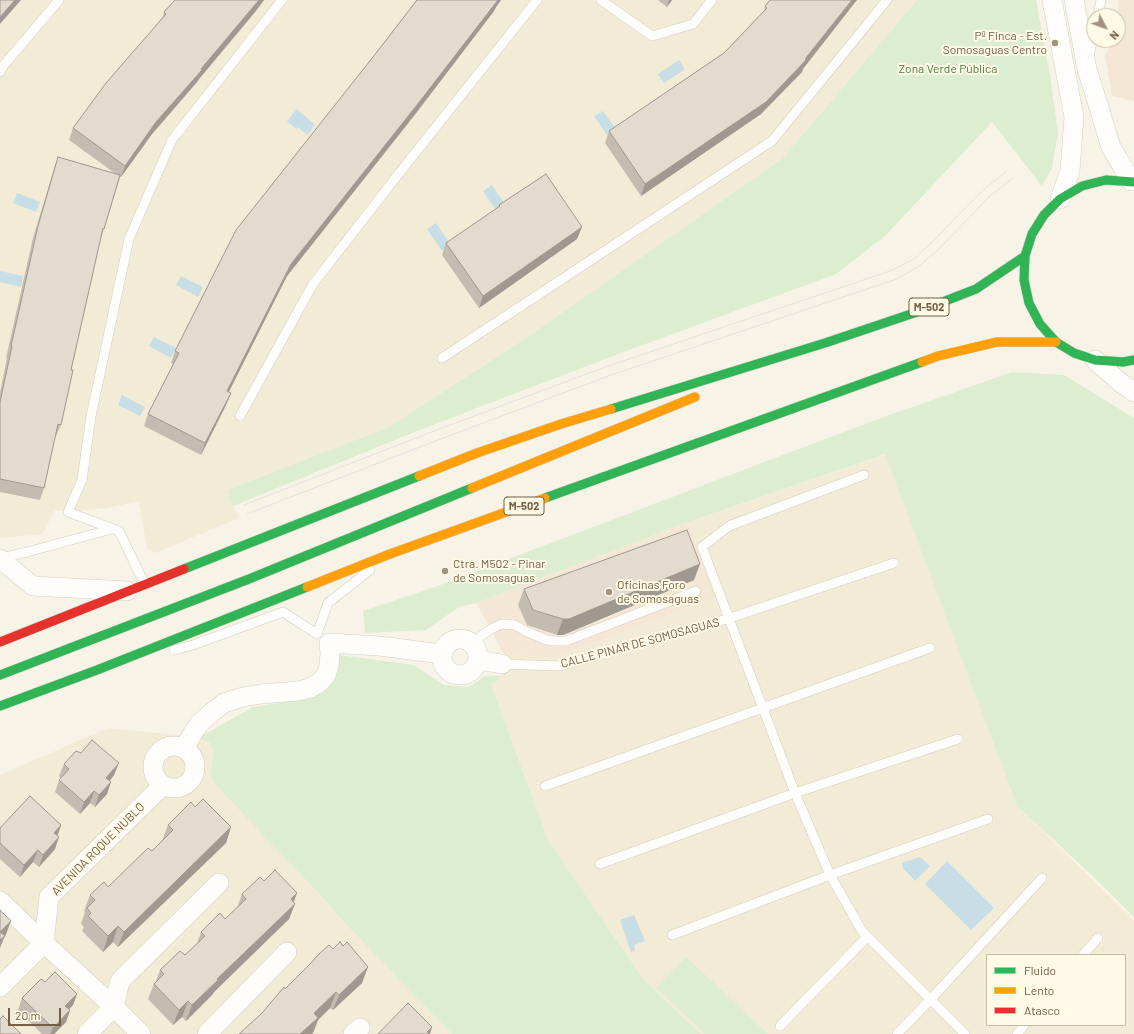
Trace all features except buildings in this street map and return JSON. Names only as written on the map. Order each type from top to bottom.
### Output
[{"type":"highway","points":[[1133,181],[1106,180],[1082,186],[1060,198],[1044,215],[1032,234],[1025,256],[1024,280],[1029,303],[1040,324],[1056,342],[1074,353],[1094,360],[1123,362],[1134,360]]},
{"type":"highway","name":"M-502","points":[[0,642],[477,453],[561,424],[825,343],[976,290],[1025,256]]},
{"type":"highway","name":"M-502","points":[[0,706],[97,670],[390,554],[938,356],[998,342],[1056,342]]},
{"type":"highway","name":"M-502","points":[[737,379],[825,343]]},
{"type":"highway","points":[[0,675],[249,579],[700,394]]},
{"type":"street","points":[[1052,0],[1074,117],[1070,172],[1060,198]]},
{"type":"street","points":[[1074,0],[1087,69],[1111,147],[1133,181]]},
{"type":"street","points":[[1094,360],[1134,392]]},
{"type":"street","points":[[0,558],[32,586],[138,588]]},
{"type":"street","points":[[323,639],[442,654]]},
{"type":"street","points":[[185,748],[199,724],[224,703],[249,696],[298,691],[310,688],[320,682],[326,675],[329,666],[330,653],[323,639]]},
{"type":"street","points":[[462,639],[470,642],[475,652],[475,666],[466,674],[456,675],[450,672],[442,661],[443,650],[447,644],[454,640],[462,639]]},
{"type":"street","points":[[475,652],[502,664]]},
{"type":"street","points":[[171,746],[185,748],[194,759],[194,773],[191,779],[178,787],[170,788],[163,785],[157,780],[152,766],[158,752],[171,746]]},
{"type":"street","name":"AVENIDA ROQUE NUBLO","points":[[44,943],[49,897],[163,785]]},
{"type":"street","points":[[87,1034],[114,1007],[120,981],[219,883]]},
{"type":"street","points":[[0,901],[141,1034]]},
{"type":"street","points":[[0,987],[44,943]]},
{"type":"street","points":[[206,1034],[287,952]]},
{"type":"lane","points":[[0,72],[4,65],[59,0]]},
{"type":"lane","points":[[138,588],[119,531],[68,512],[82,480],[91,416],[129,239],[172,140],[282,0]]},
{"type":"lane","points":[[240,416],[313,284],[537,0]]},
{"type":"lane","points":[[601,0],[652,36],[693,24],[712,0]]},
{"type":"lane","points":[[442,358],[772,141],[888,0]]},
{"type":"lane","points":[[1087,69],[1091,48]]},
{"type":"lane","name":"CALLE PINAR DE SOMOSAGUAS","points":[[864,475],[729,526],[702,547],[795,792],[830,875],[862,931],[867,937],[965,1034]]},
{"type":"lane","points":[[0,558],[112,529]]},
{"type":"lane","points":[[97,670],[193,645],[283,612],[323,639],[328,603],[390,554]]},
{"type":"lane","name":"CALLE PINAR DE SOMOSAGUAS","points":[[502,664],[560,666],[730,618],[894,563]]},
{"type":"lane","points":[[475,652],[481,636],[502,624],[515,625],[530,634],[547,640],[566,641],[696,591]]},
{"type":"lane","points":[[545,786],[930,648]]},
{"type":"lane","points":[[600,864],[795,792],[958,739]]},
{"type":"lane","points":[[672,935],[830,875],[988,819]]},
{"type":"lane","points":[[897,1034],[1042,878]]},
{"type":"lane","points":[[780,1026],[867,937]]},
{"type":"lane","points":[[1084,954],[1098,938]]},
{"type":"lane","points":[[1017,1034],[1023,1026]]},
{"type":"shaded area","points":[[0,0],[917,0],[783,158],[529,336],[389,427],[227,490],[239,518],[155,553],[147,549],[139,501],[107,508],[68,512],[55,510],[42,534],[0,538]]},
{"type":"shaded area","points":[[1118,0],[1134,0],[1134,101],[1112,96],[1105,55],[1109,48],[1126,48],[1126,8],[1118,8]]},
{"type":"shaded area","points":[[886,454],[1017,806],[1134,920],[1134,1034],[701,1034],[645,981],[548,840],[491,684],[502,676],[503,654],[553,658],[716,597],[688,522]]},
{"type":"shaded area","points":[[688,522],[716,597],[553,658],[503,654],[476,603]]},
{"type":"shaded area","points":[[108,728],[200,737],[210,743],[214,753],[210,775],[342,920],[452,1034],[0,1034],[0,775]]},
{"type":"green space","name":"Zona Verde Pública","points":[[917,0],[1036,0],[1050,75],[1058,132],[1052,168],[1042,186],[992,122],[885,236],[836,274],[621,353],[417,431],[233,506],[227,490],[389,427],[529,336],[783,158]]},
{"type":"green space","points":[[1012,372],[1064,375],[1134,418],[1134,917],[1097,880],[1017,806],[885,454],[688,522],[476,603],[459,607],[426,630],[365,633],[363,611],[432,588],[873,421]]},
{"type":"green space","points":[[339,655],[414,665],[444,685],[469,687],[485,676],[502,676],[491,684],[548,840],[645,981],[701,1034],[452,1034],[342,920],[326,901],[218,787],[210,775],[214,753],[210,743],[200,737],[253,707],[309,698],[329,687],[335,679]]},
{"type":"green space","points":[[686,957],[768,1034],[705,1034],[656,988]]},
{"type":"water","points":[[679,60],[685,69],[664,83],[658,74]]},
{"type":"water","points":[[297,109],[315,125],[307,135],[298,127],[296,129],[287,121]]},
{"type":"water","points":[[603,111],[618,132],[609,138],[594,116]]},
{"type":"water","points":[[492,185],[507,207],[498,213],[483,191]]},
{"type":"water","points":[[17,193],[40,202],[36,212],[13,203]]},
{"type":"water","points":[[436,223],[451,245],[442,251],[427,229]]},
{"type":"water","points":[[0,271],[23,276],[21,287],[0,282]]},
{"type":"water","points":[[181,276],[203,287],[198,297],[176,285]]},
{"type":"water","points":[[154,337],[176,348],[171,358],[149,346]]},
{"type":"water","points":[[122,395],[145,407],[140,416],[118,405]]},
{"type":"water","points":[[920,857],[930,866],[915,881],[903,868],[902,863]]},
{"type":"water","points":[[947,861],[994,908],[971,930],[925,884]]},
{"type":"water","points":[[634,915],[645,941],[634,945],[635,951],[631,952],[620,920]]},
{"type":"tram line","points":[[244,505],[426,434],[608,366],[893,270],[914,259],[983,190],[1007,171]]},
{"type":"tram line","points":[[247,514],[611,375],[897,279],[919,266],[937,251],[989,197],[1013,178]]},
{"type":"traffic: fast","points":[[1134,182],[1106,180],[1082,186],[1060,199],[1044,215],[1032,234],[1025,256],[1024,280],[1029,303],[1040,324],[1056,342],[1074,353],[1095,360],[1123,362],[1134,360]]},
{"type":"traffic: fast","points":[[611,409],[825,343],[917,312],[976,289],[1025,256]]},
{"type":"traffic: fast","points":[[545,498],[922,362]]},
{"type":"traffic: fast","points":[[184,569],[419,476]]},
{"type":"traffic: fast","points":[[0,675],[249,579],[472,488]]},
{"type":"traffic: fast","points":[[0,706],[97,670],[307,587]]},
{"type":"traffic: slow","points":[[922,362],[938,356],[997,342],[1056,342]]},
{"type":"traffic: slow","points":[[472,488],[695,397]]},
{"type":"traffic: slow","points":[[419,476],[477,453],[561,424],[611,409]]},
{"type":"traffic: slow","points":[[307,587],[390,554],[545,498]]},
{"type":"traffic: jam","points":[[0,642],[184,569]]},
{"type":"place","name":"Pº Finca - Est. Somosaguas Centro","points":[[1055,43]]},
{"type":"place","name":"Ctra. M502 - Pinar de Somosaguas","points":[[445,571]]},
{"type":"place","name":"Oficinas Foro de Somosaguas","points":[[609,592]]}]
